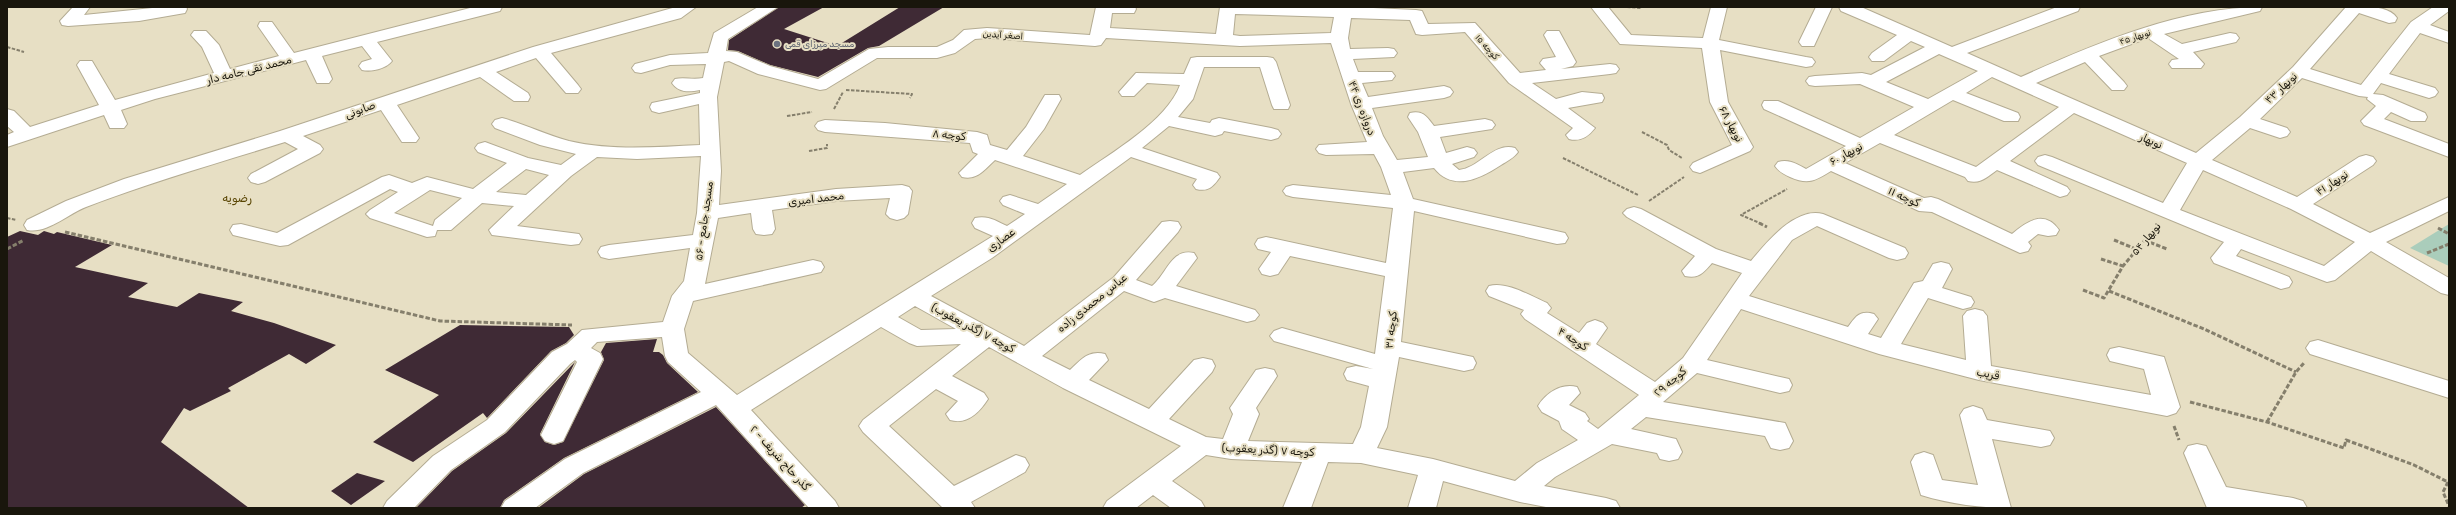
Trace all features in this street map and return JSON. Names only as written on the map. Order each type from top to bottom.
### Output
[{"type":"street","points":[[82,7],[68,21],[139,16],[178,9]]},
{"type":"street","name":"محمد تقی جامه دار","points":[[7,141],[110,107],[207,87],[224,75],[259,76],[290,60],[365,39],[494,7]]},
{"type":"street","name":"صابونی","points":[[35,224],[129,175],[210,152],[287,136],[386,101],[539,51],[573,47],[675,14],[688,7]]},
{"type":"street","name":"۵۶ - مسجد جامع","points":[[727,400],[677,356],[672,329],[683,296],[692,287],[695,281],[708,213],[711,171],[710,90],[720,37],[770,7]]},
{"type":"street","points":[[1599,7],[1626,40],[1710,43],[1806,62]]},
{"type":"street","name":"نوبهار ۶۸","points":[[1700,167],[1743,147],[1719,102],[1710,43],[1719,7]]},
{"type":"street","points":[[1808,42],[1824,7]]},
{"type":"street","points":[[1872,82],[1914,58],[1946,50],[2072,7]]},
{"type":"street","name":"نوبهار ۴۵","points":[[2022,84],[2087,54],[2150,32],[2254,7]]},
{"type":"street","points":[[2356,7],[2389,18]]},
{"type":"street","name":"نوبهار ۴۳","points":[[2198,161],[2247,121],[2299,71],[2356,7]]},
{"type":"street","points":[[1128,9],[1104,8],[1101,33],[1235,48],[1341,46],[1388,53]]},
{"type":"street","points":[[1235,48],[1236,8],[1344,10],[1416,15],[1422,30],[1425,30],[1439,47]]},
{"type":"street","name":"نوبهار","points":[[1858,8],[1910,34],[2298,205],[2370,241],[2449,288]]},
{"type":"street","name":"دروازه ری ۴۴","points":[[1344,10],[1341,46],[1362,109],[1380,148],[1391,167],[1404,203]]},
{"type":"street","points":[[2364,92],[2417,26],[2443,13]]},
{"type":"street","points":[[266,26],[290,60]]},
{"type":"street","points":[[2417,26],[2449,38]]},
{"type":"street","name":"کوچه ۱۵","points":[[1425,30],[1469,27],[1516,79],[1585,128],[1576,135]]},
{"type":"street","points":[[2150,32],[2179,57],[2230,38]]},
{"type":"street","name":"اصغر آیدین","points":[[820,85],[874,52],[936,53],[959,46],[970,34],[987,33],[1090,42],[1098,40],[1101,33]]},
{"type":"street","points":[[1878,57],[1910,34]]},
{"type":"street","points":[[200,35],[210,45],[224,75]]},
{"type":"street","points":[[1553,35],[1567,62],[1549,63],[1557,73]]},
{"type":"street","points":[[365,39],[383,61],[368,66]]},
{"type":"street","points":[[1235,48],[1267,62],[1281,105]]},
{"type":"street","name":"عصاری","points":[[515,508],[574,466],[727,400],[879,316],[984,253],[1039,212],[1083,183],[1128,150],[1165,120],[1184,99],[1197,62],[1235,48]]},
{"type":"street","points":[[539,51],[572,89]]},
{"type":"street","points":[[312,54],[323,79]]},
{"type":"street","points":[[2087,54],[2118,86]]},
{"type":"street","points":[[640,68],[670,60],[676,61],[731,56],[764,70],[820,85]]},
{"type":"street","points":[[86,65],[110,107],[117,124]]},
{"type":"street","points":[[1516,79],[1610,68]]},
{"type":"street","points":[[480,70],[521,97]]},
{"type":"street","name":"نوبهار ۶۰","points":[[1807,177],[1992,70]]},
{"type":"street","points":[[2299,71],[2364,92]]},
{"type":"street","points":[[1351,78],[1386,76]]},
{"type":"street","points":[[2377,76],[2429,92]]},
{"type":"street","points":[[1128,92],[1142,77],[1190,80]]},
{"type":"street","points":[[1815,81],[1862,78],[1928,106]]},
{"type":"street","points":[[681,83],[687,84],[687,87],[710,90]]},
{"type":"street","points":[[659,107],[710,90]]},
{"type":"street","points":[[1874,101],[1892,90]]},
{"type":"street","points":[[1362,109],[1444,92]]},
{"type":"street","points":[[2364,92],[2362,94],[2418,117]]},
{"type":"street","points":[[1951,93],[2011,117]]},
{"type":"street","points":[[1552,106],[1582,98],[1595,98]]},
{"type":"street","points":[[969,173],[1002,155],[1034,129],[1052,99]]},
{"type":"street","points":[[386,101],[409,138]]},
{"type":"street","points":[[326,103],[338,118]]},
{"type":"street","points":[[2389,104],[2371,121],[2420,147],[2449,151]]},
{"type":"street","points":[[1771,105],[1861,146]]},
{"type":"street","points":[[1879,136],[1977,176],[2072,105]]},
{"type":"street","points":[[1362,109],[1409,113],[1428,133],[1440,161],[1450,174],[1457,176],[1468,175],[1508,152]]},
{"type":"street","points":[[7,115],[26,134]]},
{"type":"street","points":[[1165,120],[1215,130],[1219,124],[1271,134]]},
{"type":"street","name":"کوچه ۸","points":[[825,126],[890,121],[977,138],[980,139],[980,148],[1083,183]]},
{"type":"street","points":[[2247,121],[2280,132]]},
{"type":"street","points":[[502,124],[542,140],[644,160],[710,150]]},
{"type":"street","points":[[1428,133],[1485,125]]},
{"type":"street","points":[[258,178],[313,149],[287,136]]},
{"type":"street","points":[[485,148],[522,162],[564,172]]},
{"type":"street","points":[[1326,149],[1380,148]]},
{"type":"street","points":[[1128,150],[1210,177],[1203,185]]},
{"type":"street","points":[[571,240],[500,230],[564,172],[593,151]]},
{"type":"street","points":[[1391,167],[1440,161],[1467,153]]},
{"type":"street","points":[[1837,159],[1896,179]]},
{"type":"street","name":"کوچه ۱۱","points":[[1837,159],[1926,207],[1931,203],[2014,248],[2036,225],[2048,230]]},
{"type":"street","points":[[2045,161],[2168,213],[2326,275],[2370,241],[2419,219],[2449,202]]},
{"type":"street","name":"نوبهار ۵۴","points":[[2168,213],[2198,161]]},
{"type":"street","name":"نوبهار ۴۱","points":[[2298,205],[2366,161]]},
{"type":"street","points":[[522,162],[477,196],[435,228],[377,214],[427,183],[477,196],[532,202]]},
{"type":"street","points":[[1996,162],[2060,191]]},
{"type":"street","points":[[1785,166],[1807,177]]},
{"type":"street","points":[[241,230],[280,240],[389,181],[413,191]]},
{"type":"street","points":[[1304,186],[1404,203],[1557,238]]},
{"type":"street","name":"محمد امیری","points":[[708,213],[761,206],[866,203],[902,191],[897,214]]},
{"type":"street","points":[[1010,201],[1039,212]]},
{"type":"street","name":"کوچه ۳۱","points":[[1361,454],[1374,427],[1386,365],[1398,272],[1404,203]]},
{"type":"street","points":[[761,206],[764,228]]},
{"type":"street","points":[[1641,207],[1708,254],[1755,270]]},
{"type":"street","points":[[1784,234],[1816,218],[1897,253]]},
{"type":"street","points":[[983,224],[1008,235]]},
{"type":"street","name":"عباس محمدی زاده","points":[[1026,356],[1122,282],[1170,228]]},
{"type":"street","name":"کوچه ۲۹","points":[[1520,492],[1546,470],[1604,437],[1692,364],[1755,270],[1784,234]]},
{"type":"street","points":[[609,252],[703,240]]},
{"type":"street","points":[[2237,240],[2222,258],[2281,282]]},
{"type":"street","points":[[1270,269],[1275,246],[1398,272]]},
{"type":"street","points":[[1693,271],[1708,254]]},
{"type":"street","points":[[1122,282],[1154,295],[1162,289],[1186,258]]},
{"type":"street","points":[[683,296],[813,267]]},
{"type":"street","points":[[1929,291],[1941,269]]},
{"type":"street","points":[[1887,348],[1922,288],[1969,309],[1979,372]]},
{"type":"street","points":[[1162,289],[1247,315]]},
{"type":"street","name":"کوچه ۴","points":[[1497,291],[1539,308],[1533,314],[1589,337],[1647,400]]},
{"type":"street","name":"کوچه ۷ (گذر یعقوب)","points":[[913,296],[1072,382],[1154,420],[1201,445],[1231,450],[1361,454],[1433,468],[1520,492],[1606,508]]},
{"type":"street","name":"قریب","points":[[1736,299],[1810,315],[1859,328],[1887,348],[1979,372],[2165,401]]},
{"type":"street","points":[[879,316],[916,338],[988,336]]},
{"type":"street","points":[[397,508],[442,463],[496,426],[561,358],[583,343],[672,329]]},
{"type":"street","points":[[988,336],[872,426],[957,503],[1016,465]]},
{"type":"street","points":[[1282,336],[1386,365]]},
{"type":"street","points":[[554,435],[591,359],[583,343]]},
{"type":"street","points":[[2318,348],[2449,390]]},
{"type":"street","points":[[2119,355],[2155,363],[2165,401]]},
{"type":"street","points":[[1072,382],[1096,360]]},
{"type":"street","points":[[1356,374],[1386,365],[1464,363]]},
{"type":"street","points":[[1692,364],[1780,384]]},
{"type":"street","points":[[1154,420],[1203,366]]},
{"type":"street","points":[[1231,450],[1246,414],[1243,408],[1265,376]]},
{"type":"street","points":[[935,378],[975,399],[959,414]]},
{"type":"street","points":[[1568,393],[1552,406],[1576,419],[1571,423],[1604,437],[1667,446],[1669,452]]},
{"type":"street","name":"۲ - گذر حاج شریف","points":[[727,400],[825,508]]},
{"type":"street","points":[[1647,400],[1776,429],[1780,441]]},
{"type":"street","points":[[1924,462],[1931,488],[1996,503],[1975,421],[2041,438]]},
{"type":"street","points":[[1117,508],[1154,482],[1201,445]]},
{"type":"street","points":[[1297,508],[1319,453]]},
{"type":"street","points":[[2198,453],[2218,502],[2293,508]]},
{"type":"street","points":[[1422,508],[1433,468]]},
{"type":"street","points":[[1154,482],[1191,508]]},
{"type":"path","points":[[1627,7],[1642,8]]},
{"type":"path","points":[[7,47],[24,52]]},
{"type":"path","points":[[820,85],[844,90],[912,94],[910,98]]},
{"type":"path","points":[[1563,158],[1641,207],[1700,167],[1668,150],[1667,145],[1642,132]]},
{"type":"path","points":[[1784,234],[1741,215],[1807,177]]},
{"type":"path","name":"نوبهار ۵۴","points":[[2109,291],[2123,266],[2168,213]]},
{"type":"path","points":[[7,218],[440,321],[580,325],[583,343]]},
{"type":"path","points":[[2114,240],[2138,250]]},
{"type":"path","points":[[2144,240],[2167,249]]},
{"type":"path","points":[[2101,259],[2123,266]]},
{"type":"path","points":[[2083,290],[2104,298],[2109,291],[2204,329],[2296,372]]},
{"type":"path","points":[[2266,422],[2296,372],[2318,348]]},
{"type":"path","points":[[2165,401],[2266,422],[2344,448],[2346,440],[2414,465],[2448,482],[2443,492],[2449,506]]},
{"type":"path","points":[[2165,401],[2184,451],[2198,453]]},
{"type":"green space","points":[[2449,224],[2449,266],[2410,248]]},
{"type":"building","name":"مسجد میرزای قمی","points":[[779,7],[824,7],[784,29],[837,46],[900,7],[944,7],[879,46],[868,48],[818,77],[770,65],[738,51],[728,50],[729,40]]},
{"type":"building","points":[[20,231],[38,235],[44,231],[54,234],[57,232],[112,245],[75,267],[148,283],[128,297],[177,307],[199,293],[243,302],[231,311],[274,323],[336,345],[306,364],[289,354],[228,388],[231,391],[190,411],[184,408],[161,442],[249,508],[7,508],[7,237]]},
{"type":"building","points":[[460,325],[569,327],[574,335],[566,343],[551,351],[487,418],[483,413],[413,462],[373,442],[439,395],[385,370]]},
{"type":"building","points":[[657,339],[653,352],[659,352],[663,355],[667,363],[698,392],[564,458],[504,500],[500,508],[416,508],[452,471],[506,433],[575,362],[540,434],[545,442],[554,445],[563,442],[604,360],[601,352],[606,343]]},
{"type":"building","points":[[716,407],[805,505],[801,508],[538,508],[584,474]]},
{"type":"building","points":[[357,473],[385,481],[351,505],[331,491]]},
{"type":"place","name":"مسجد میرزای قمی","points":[[777,44]]},
{"type":"district","name":"رضویه","points":[[237,198]]}]
